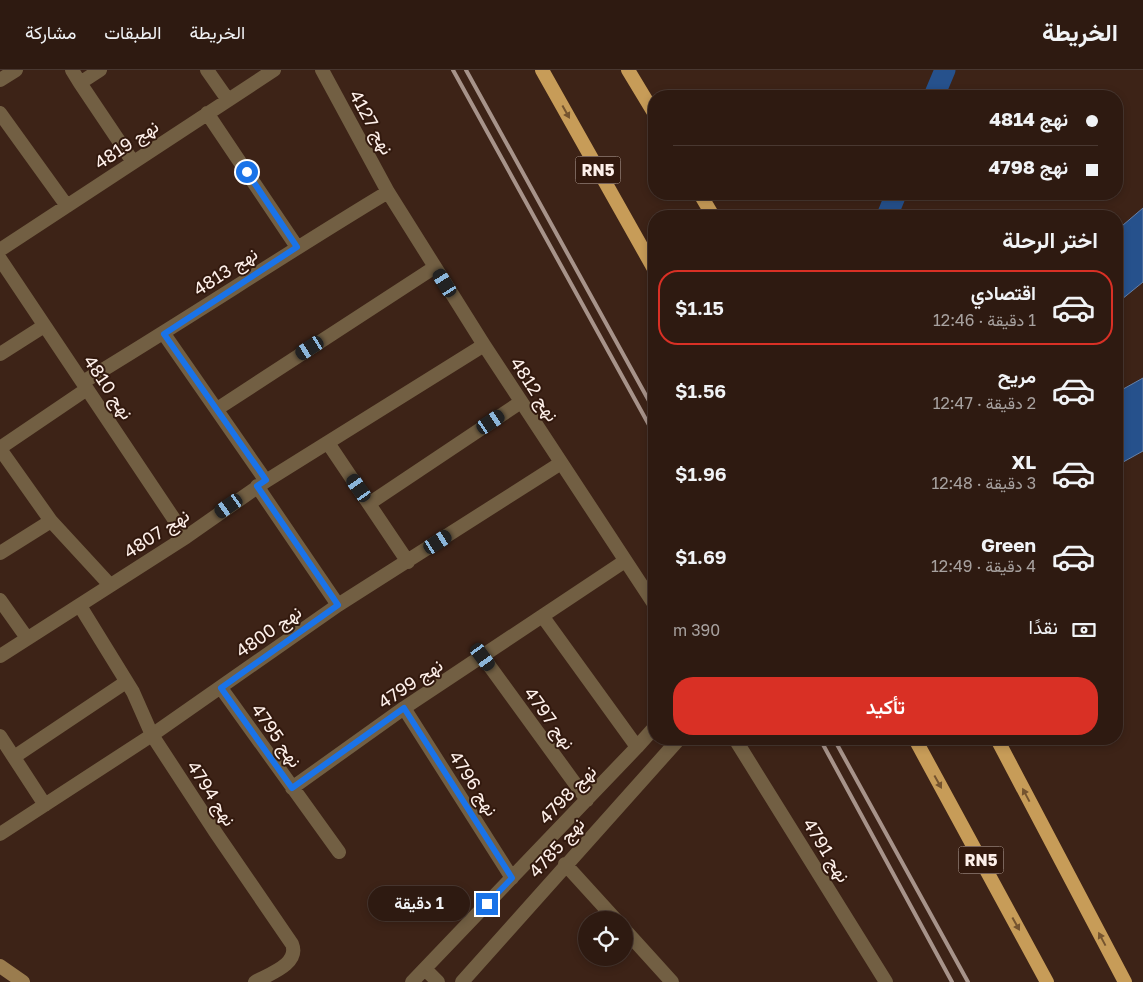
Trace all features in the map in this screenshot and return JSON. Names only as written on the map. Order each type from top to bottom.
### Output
[{"type":"highway","name":"RN5","points":[[542,70],[648,258]]},
{"type":"highway","points":[[628,70],[648,103]]},
{"type":"highway","name":"RN5","points":[[918,745],[1047,982]]},
{"type":"highway","points":[[999,745],[1125,982]]},
{"type":"main road","points":[[0,966],[23,982]]},
{"type":"street","points":[[0,80],[16,70]]},
{"type":"street","points":[[72,70],[133,162]]},
{"type":"street","points":[[80,83],[100,70]]},
{"type":"street","points":[[207,70],[228,100]]},
{"type":"street","name":"نهج 4819","points":[[0,250],[274,70]]},
{"type":"street","name":"نهج 4127","points":[[322,70],[388,192]]},
{"type":"street","points":[[0,113],[67,206]]},
{"type":"street","points":[[207,113],[297,247]]},
{"type":"street","name":"نهج 4813","points":[[0,448],[85,385],[297,247],[388,192]]},
{"type":"street","name":"نهج 4812","points":[[388,192],[484,345],[648,595]]},
{"type":"street","name":"نهج 4810","points":[[0,258],[186,537]]},
{"type":"street","points":[[217,410],[435,267]]},
{"type":"street","points":[[0,354],[44,326]]},
{"type":"street","points":[[164,334],[217,410],[338,605]]},
{"type":"street","name":"نهج 4807","points":[[0,656],[186,537],[262,483],[484,345]]},
{"type":"street","points":[[370,503],[521,402]]},
{"type":"street","points":[[328,443],[408,562]]},
{"type":"street","points":[[0,448],[51,521],[110,585]]},
{"type":"street","name":"نهج 4800","points":[[0,834],[152,735],[338,605],[561,463]]},
{"type":"street","points":[[0,553],[51,521]]},
{"type":"street","name":"نهج 4799","points":[[292,788],[404,708],[625,561]]},
{"type":"street","points":[[0,600],[27,638]]},
{"type":"street","name":"نهج 4794","points":[[80,606],[140,705],[152,735],[295,950],[292,958],[283,966],[255,982]]},
{"type":"street","points":[[543,617],[637,747],[648,735]]},
{"type":"street","name":"نهج 4797","points":[[483,657],[587,800]]},
{"type":"street","points":[[14,757],[126,682]]},
{"type":"street","name":"نهج 4795","points":[[221,688],[339,852]]},
{"type":"street","name":"نهج 4796","points":[[404,708],[512,878]]},
{"type":"street","points":[[0,736],[46,805]]},
{"type":"street","name":"نهج 4785","points":[[462,982],[565,864],[674,745]]},
{"type":"street","name":"نهج 4791","points":[[739,745],[886,982]]},
{"type":"street","name":"نهج 4798","points":[[412,982],[637,747]]},
{"type":"street","points":[[565,864],[608,911]]},
{"type":"street","points":[[633,939],[672,982]]},
{"type":"street","points":[[425,969],[438,982]]},
{"type":"water","points":[[1143,208],[1143,282],[1123,298],[1123,225]]},
{"type":"water","points":[[1143,378],[1143,451],[1123,462],[1123,389]]},
{"type":"waterway","points":[[937,90],[945,70]]},
{"type":"waterway","points":[[889,210],[894,200]]},
{"type":"railway","points":[[453,70],[648,423]]},
{"type":"railway","points":[[466,70],[648,399]]},
{"type":"railway","points":[[823,745],[952,982]]},
{"type":"railway","points":[[837,745],[968,982]]},
{"type":"route","points":[[247,172],[297,247],[164,334],[266,480],[257,486],[338,605],[221,688],[292,788],[404,708],[512,878],[487,904]]}]
